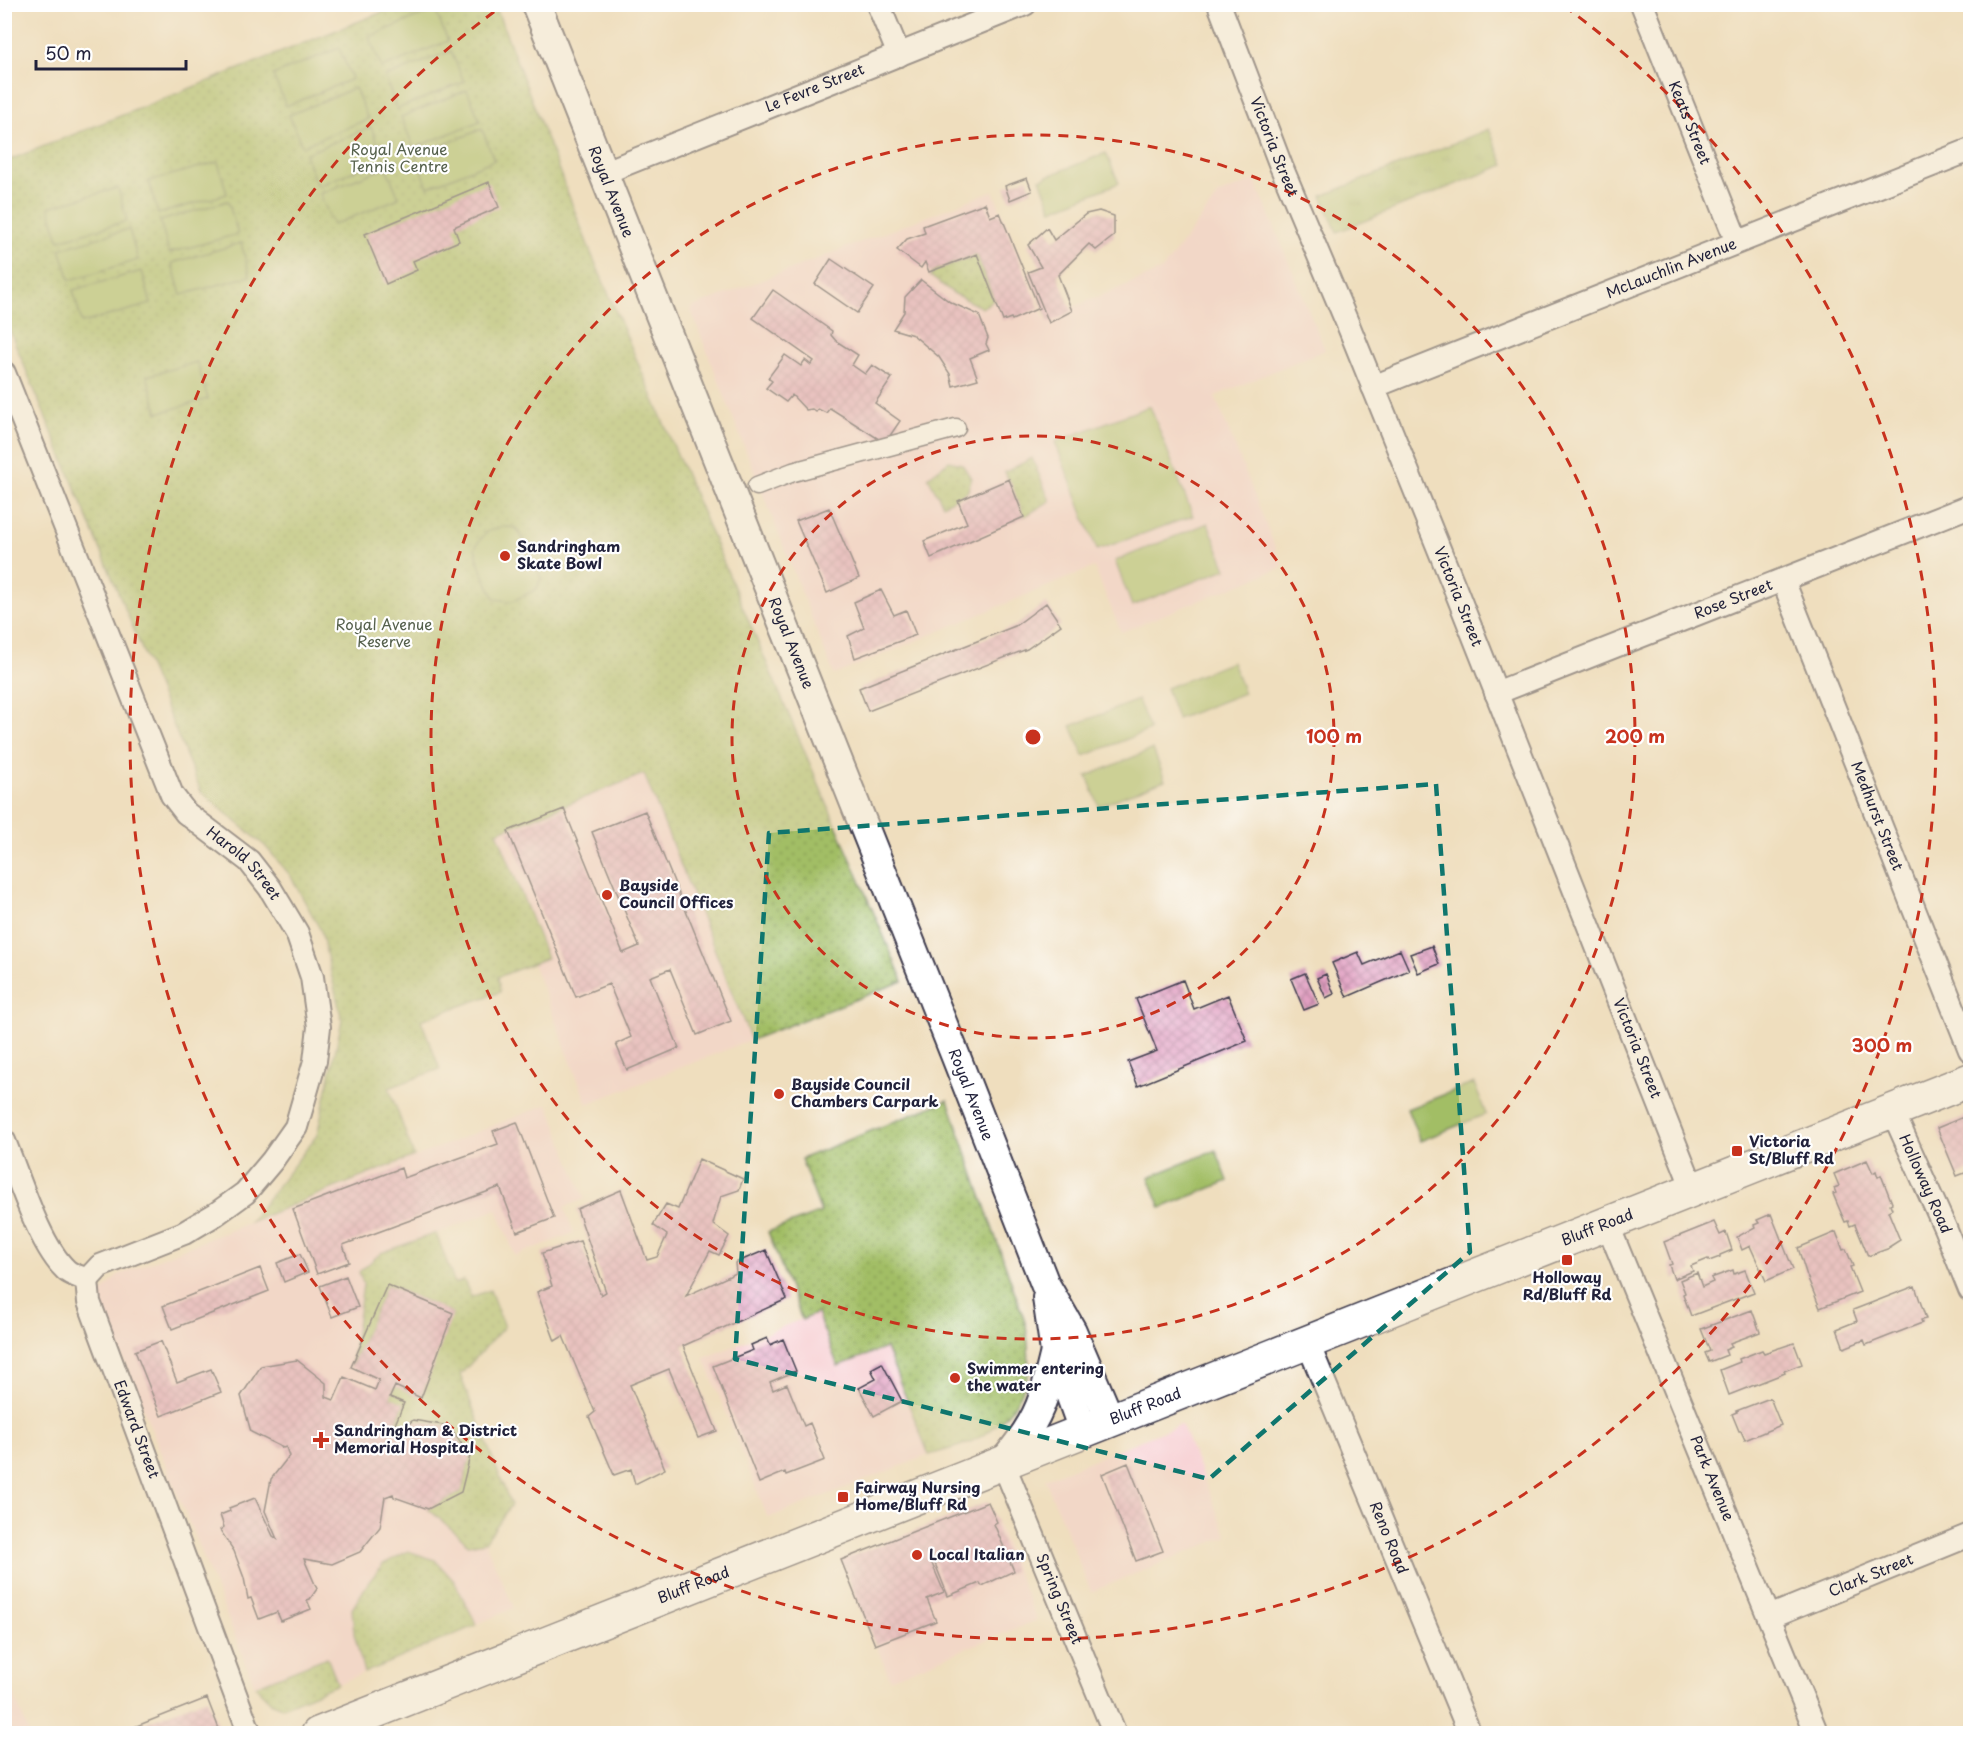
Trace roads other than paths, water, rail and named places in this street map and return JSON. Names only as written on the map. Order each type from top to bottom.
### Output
[{"type":"main road","name":"Bluff Road","points":[[318,1734],[1971,1080]]},
{"type":"street","name":"Royal Avenue","points":[[536,4],[1045,1284],[1072,1331],[1096,1425]]},
{"type":"street","points":[[878,4],[899,55]]},
{"type":"street","name":"Le Fevre Street","points":[[603,172],[1025,4]]},
{"type":"street","name":"Victoria Street","points":[[1219,4],[1281,166],[1373,387],[1693,1189]]},
{"type":"street","name":"Keats Street","points":[[1642,4],[1737,242]]},
{"type":"street","name":"McLauchlin Avenue","points":[[1373,387],[1971,150]]},
{"type":"street","name":"Harold Street","points":[[4,373],[172,795],[186,813],[249,861],[270,888],[297,933],[312,977],[319,1027],[315,1061],[296,1127],[245,1193],[184,1233],[100,1266],[87,1280]]},
{"type":"street","points":[[757,486],[793,472],[956,428]]},
{"type":"street","name":"Rose Street","points":[[1496,693],[1971,506]]},
{"type":"street","name":"Medhurst Street","points":[[1783,580],[1971,1050]]},
{"type":"street","name":"Holloway Road","points":[[1892,1110],[1971,1290]]},
{"type":"street","points":[[4,1141],[53,1254],[68,1272],[87,1280]]},
{"type":"street","name":"Park Avenue","points":[[1607,1223],[1817,1734]]},
{"type":"street","name":"Edward Street","points":[[87,1280],[89,1302],[250,1734]]},
{"type":"street","name":"Royal Avenue","points":[[1045,1284],[1055,1352],[1096,1425]]},
{"type":"street","name":"Reno Road","points":[[1307,1341],[1470,1734]]},
{"type":"street","points":[[1003,1463],[1036,1415],[1043,1399],[1055,1352]]},
{"type":"street","name":"Spring Street","points":[[1003,1463],[1114,1733]]},
{"type":"street","name":"Clark Street","points":[[1769,1617],[1971,1535]]},
{"type":"place","name":"Sandringham Skate Bowl","points":[[505,556]]},
{"type":"place","name":"Bayside Council Offices","points":[[607,895]]},
{"type":"place","name":"Bayside Council Chambers Carpark","points":[[779,1094]]},
{"type":"place","name":"Victoria St/Bluff Rd","points":[[1737,1151]]},
{"type":"place","name":"Holloway Rd/Bluff Rd","points":[[1567,1260]]},
{"type":"place","name":"Swimmer entering the water","points":[[955,1378]]},
{"type":"place","name":"Sandringham & District Memorial Hospital","points":[[321,1440]]},
{"type":"place","name":"Fairway Nursing Home/Bluff Rd","points":[[843,1497]]},
{"type":"place","name":"Local Italian","points":[[917,1555]]},
{"type":"park label","name":"Royal Avenue Tennis Centre","points":[[399,158]]},
{"type":"park label","name":"Royal Avenue Reserve","points":[[384,634]]}]
